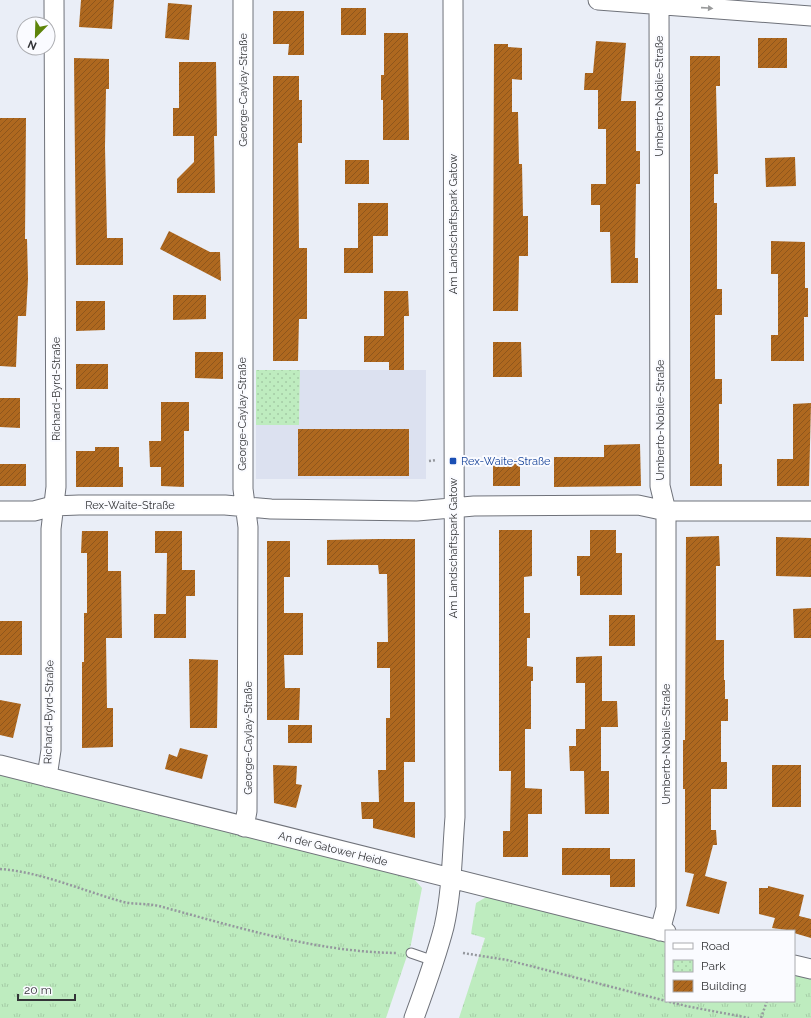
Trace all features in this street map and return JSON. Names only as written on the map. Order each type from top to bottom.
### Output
[{"type":"street","name":"Richard-Byrd-Straße","points":[[47,777],[51,750],[51,536],[56,487],[54,0]]},
{"type":"street","name":"George-Caylay-Straße","points":[[243,0],[243,481],[248,535],[247,811],[244,827]]},
{"type":"street","name":"Am Landschaftspark Gatow","points":[[414,1018],[434,961],[444,926],[451,879],[455,817],[453,508],[453,0]]},
{"type":"street","points":[[598,0],[811,16]]},
{"type":"street","name":"Umberto-Nobile-Straße","points":[[659,4],[660,486],[666,510],[666,908],[663,931]]},
{"type":"street","name":"Rex-Waite-Straße","points":[[0,511],[34,511],[53,506],[225,505],[271,509],[410,510],[474,506],[638,505],[666,510],[811,511]]},
{"type":"street","name":"An der Gatower Heide","points":[[0,765],[663,931]]},
{"type":"street","points":[[795,965],[811,969]]},
{"type":"lane","points":[[411,953],[434,961]]},
{"type":"path","points":[[0,868],[27,873],[122,902],[154,905],[300,942],[351,950],[411,953]]},
{"type":"path","points":[[463,953],[507,960],[665,1001]]},
{"type":"path","points":[[670,1002],[750,1018]]},
{"type":"path","points":[[761,1018],[767,1002]]},
{"type":"shaded area","points":[[300,370],[426,370],[426,479],[256,479],[256,425],[299,425]]},
{"type":"green space","points":[[256,370],[300,370],[299,425],[256,425]]},
{"type":"green space","points":[[0,774],[414,879],[422,888],[411,944],[386,1018],[0,1018]]},
{"type":"green space","points":[[488,896],[665,941],[665,1002],[795,1002],[795,974],[811,979],[811,1018],[459,1018],[485,938],[471,934],[476,903]]},
{"type":"building","points":[[81,0],[114,0],[112,29],[79,27]]},
{"type":"building","points":[[168,3],[192,5],[189,40],[165,38]]},
{"type":"building","points":[[341,8],[366,8],[366,35],[341,35]]},
{"type":"building","points":[[273,11],[304,11],[304,55],[288,55],[289,44],[273,44]]},
{"type":"building","points":[[384,33],[408,33],[409,140],[383,140],[383,100],[381,100],[381,75],[384,75]]},
{"type":"building","points":[[758,38],[787,38],[787,68],[758,68]]},
{"type":"building","points":[[596,41],[626,43],[621,101],[636,101],[636,151],[640,151],[640,184],[636,184],[635,258],[638,258],[638,283],[611,283],[610,232],[600,232],[600,205],[591,205],[591,184],[606,184],[606,129],[598,129],[598,90],[584,90],[585,73],[593,73]]},
{"type":"building","points":[[494,44],[508,44],[508,47],[522,48],[522,80],[512,79],[512,112],[518,112],[519,164],[522,164],[523,216],[528,216],[528,256],[519,256],[518,311],[493,311]]},
{"type":"building","points":[[690,56],[720,56],[720,86],[716,86],[718,174],[714,174],[714,203],[717,203],[717,289],[722,289],[722,315],[715,315],[715,379],[722,379],[722,404],[719,404],[719,464],[722,464],[722,486],[690,486]]},
{"type":"building","points":[[74,58],[109,59],[109,89],[106,89],[105,147],[107,238],[123,238],[123,265],[76,265]]},
{"type":"building","points":[[179,62],[216,62],[217,136],[214,136],[215,193],[177,193],[177,179],[194,162],[194,136],[173,136],[173,108],[179,108]]},
{"type":"building","points":[[273,76],[299,76],[299,100],[302,100],[302,143],[298,143],[299,248],[307,248],[307,319],[299,319],[298,361],[273,361]]},
{"type":"building","points":[[0,118],[26,118],[25,239],[27,239],[28,279],[26,316],[18,316],[16,367],[0,366]]},
{"type":"building","points":[[795,157],[796,186],[766,187],[765,158]]},
{"type":"building","points":[[345,160],[369,160],[369,184],[345,184]]},
{"type":"building","points":[[358,203],[388,203],[388,236],[373,236],[373,273],[344,273],[344,248],[358,248]]},
{"type":"building","points":[[169,231],[210,252],[220,252],[221,281],[160,249]]},
{"type":"building","points":[[771,241],[805,242],[805,288],[808,288],[808,317],[804,317],[804,361],[771,361],[771,335],[778,335],[778,274],[771,274]]},
{"type":"building","points":[[384,291],[408,291],[409,316],[404,316],[404,370],[389,370],[389,362],[364,362],[364,336],[384,336]]},
{"type":"building","points":[[173,295],[206,295],[206,319],[173,320]]},
{"type":"building","points":[[76,301],[105,301],[105,330],[76,331]]},
{"type":"building","points":[[493,342],[521,342],[522,377],[493,377]]},
{"type":"building","points":[[195,352],[223,352],[223,379],[195,378]]},
{"type":"building","points":[[76,364],[108,364],[108,389],[76,389]]},
{"type":"building","points":[[0,398],[20,398],[20,428],[0,427]]},
{"type":"building","points":[[161,402],[189,402],[189,431],[184,431],[184,487],[161,486],[161,467],[150,467],[149,441],[161,441]]},
{"type":"building","points":[[811,403],[809,486],[777,486],[777,459],[793,459],[793,404]]},
{"type":"building","points":[[298,429],[409,429],[409,476],[298,476]]},
{"type":"building","points":[[640,444],[641,486],[554,487],[554,457],[604,457],[604,445]]},
{"type":"building","points":[[95,447],[119,447],[119,467],[123,467],[123,487],[76,487],[76,451],[95,451]]},
{"type":"building","points":[[493,459],[520,459],[520,486],[493,486]]},
{"type":"building","points":[[0,464],[26,464],[26,486],[0,486]]},
{"type":"building","points":[[499,530],[532,530],[532,576],[524,577],[524,613],[530,613],[530,638],[527,638],[527,666],[533,667],[533,681],[531,681],[531,729],[525,729],[525,788],[542,789],[542,814],[528,814],[528,857],[503,857],[503,831],[510,831],[511,771],[499,771]]},
{"type":"building","points":[[590,530],[616,530],[616,553],[622,553],[622,595],[580,595],[580,576],[577,576],[577,556],[590,556]]},
{"type":"building","points":[[82,531],[108,531],[108,571],[121,571],[122,638],[106,638],[107,708],[113,708],[113,747],[82,748],[82,662],[84,662],[84,613],[87,613],[87,553],[81,553]]},
{"type":"building","points":[[155,531],[182,531],[182,570],[195,570],[195,596],[186,596],[186,638],[154,638],[154,614],[166,614],[167,553],[155,553]]},
{"type":"building","points":[[719,536],[720,566],[716,566],[716,640],[724,640],[724,680],[725,699],[728,699],[728,721],[721,721],[721,762],[727,762],[727,789],[711,789],[711,830],[716,830],[717,845],[713,845],[705,876],[727,882],[719,914],[686,906],[694,874],[685,872],[685,789],[683,789],[683,740],[685,740],[686,537]]},
{"type":"building","points":[[776,537],[811,538],[811,577],[776,576]]},
{"type":"building","points":[[415,539],[415,762],[404,762],[404,802],[415,802],[415,838],[373,828],[373,819],[362,819],[361,802],[379,802],[378,770],[386,770],[386,718],[390,718],[390,668],[377,668],[377,642],[388,642],[387,574],[379,574],[378,565],[327,565],[327,540]]},
{"type":"building","points":[[267,541],[290,541],[290,577],[284,577],[284,613],[303,613],[303,655],[284,655],[285,688],[300,688],[299,720],[267,720]]},
{"type":"building","points":[[811,608],[811,638],[794,638],[793,609]]},
{"type":"building","points":[[609,615],[635,615],[635,646],[609,646]]},
{"type":"building","points":[[0,621],[22,621],[22,655],[0,655]]},
{"type":"building","points":[[602,656],[602,701],[617,701],[618,727],[601,727],[601,771],[609,771],[609,814],[585,814],[584,771],[570,771],[569,746],[576,746],[576,729],[585,729],[585,683],[576,683],[576,657]]},
{"type":"building","points":[[189,659],[218,660],[217,728],[190,728]]},
{"type":"building","points":[[0,700],[21,704],[13,738],[0,735]]},
{"type":"building","points":[[288,725],[312,725],[312,743],[288,743]]},
{"type":"building","points":[[180,748],[208,755],[202,779],[165,769],[169,754],[177,757]]},
{"type":"building","points":[[273,765],[297,766],[296,784],[302,785],[296,808],[274,803]]},
{"type":"building","points":[[772,765],[801,765],[801,807],[772,807]]},
{"type":"building","points":[[562,848],[610,848],[610,859],[635,859],[635,887],[610,887],[610,875],[562,875]]},
{"type":"building","points":[[768,886],[804,895],[799,916],[811,919],[811,938],[795,933],[795,930],[772,928],[775,918],[759,914],[759,888],[768,888]]},
{"type":"place","name":"Rex-Waite-Straße","points":[[453,461]]}]
